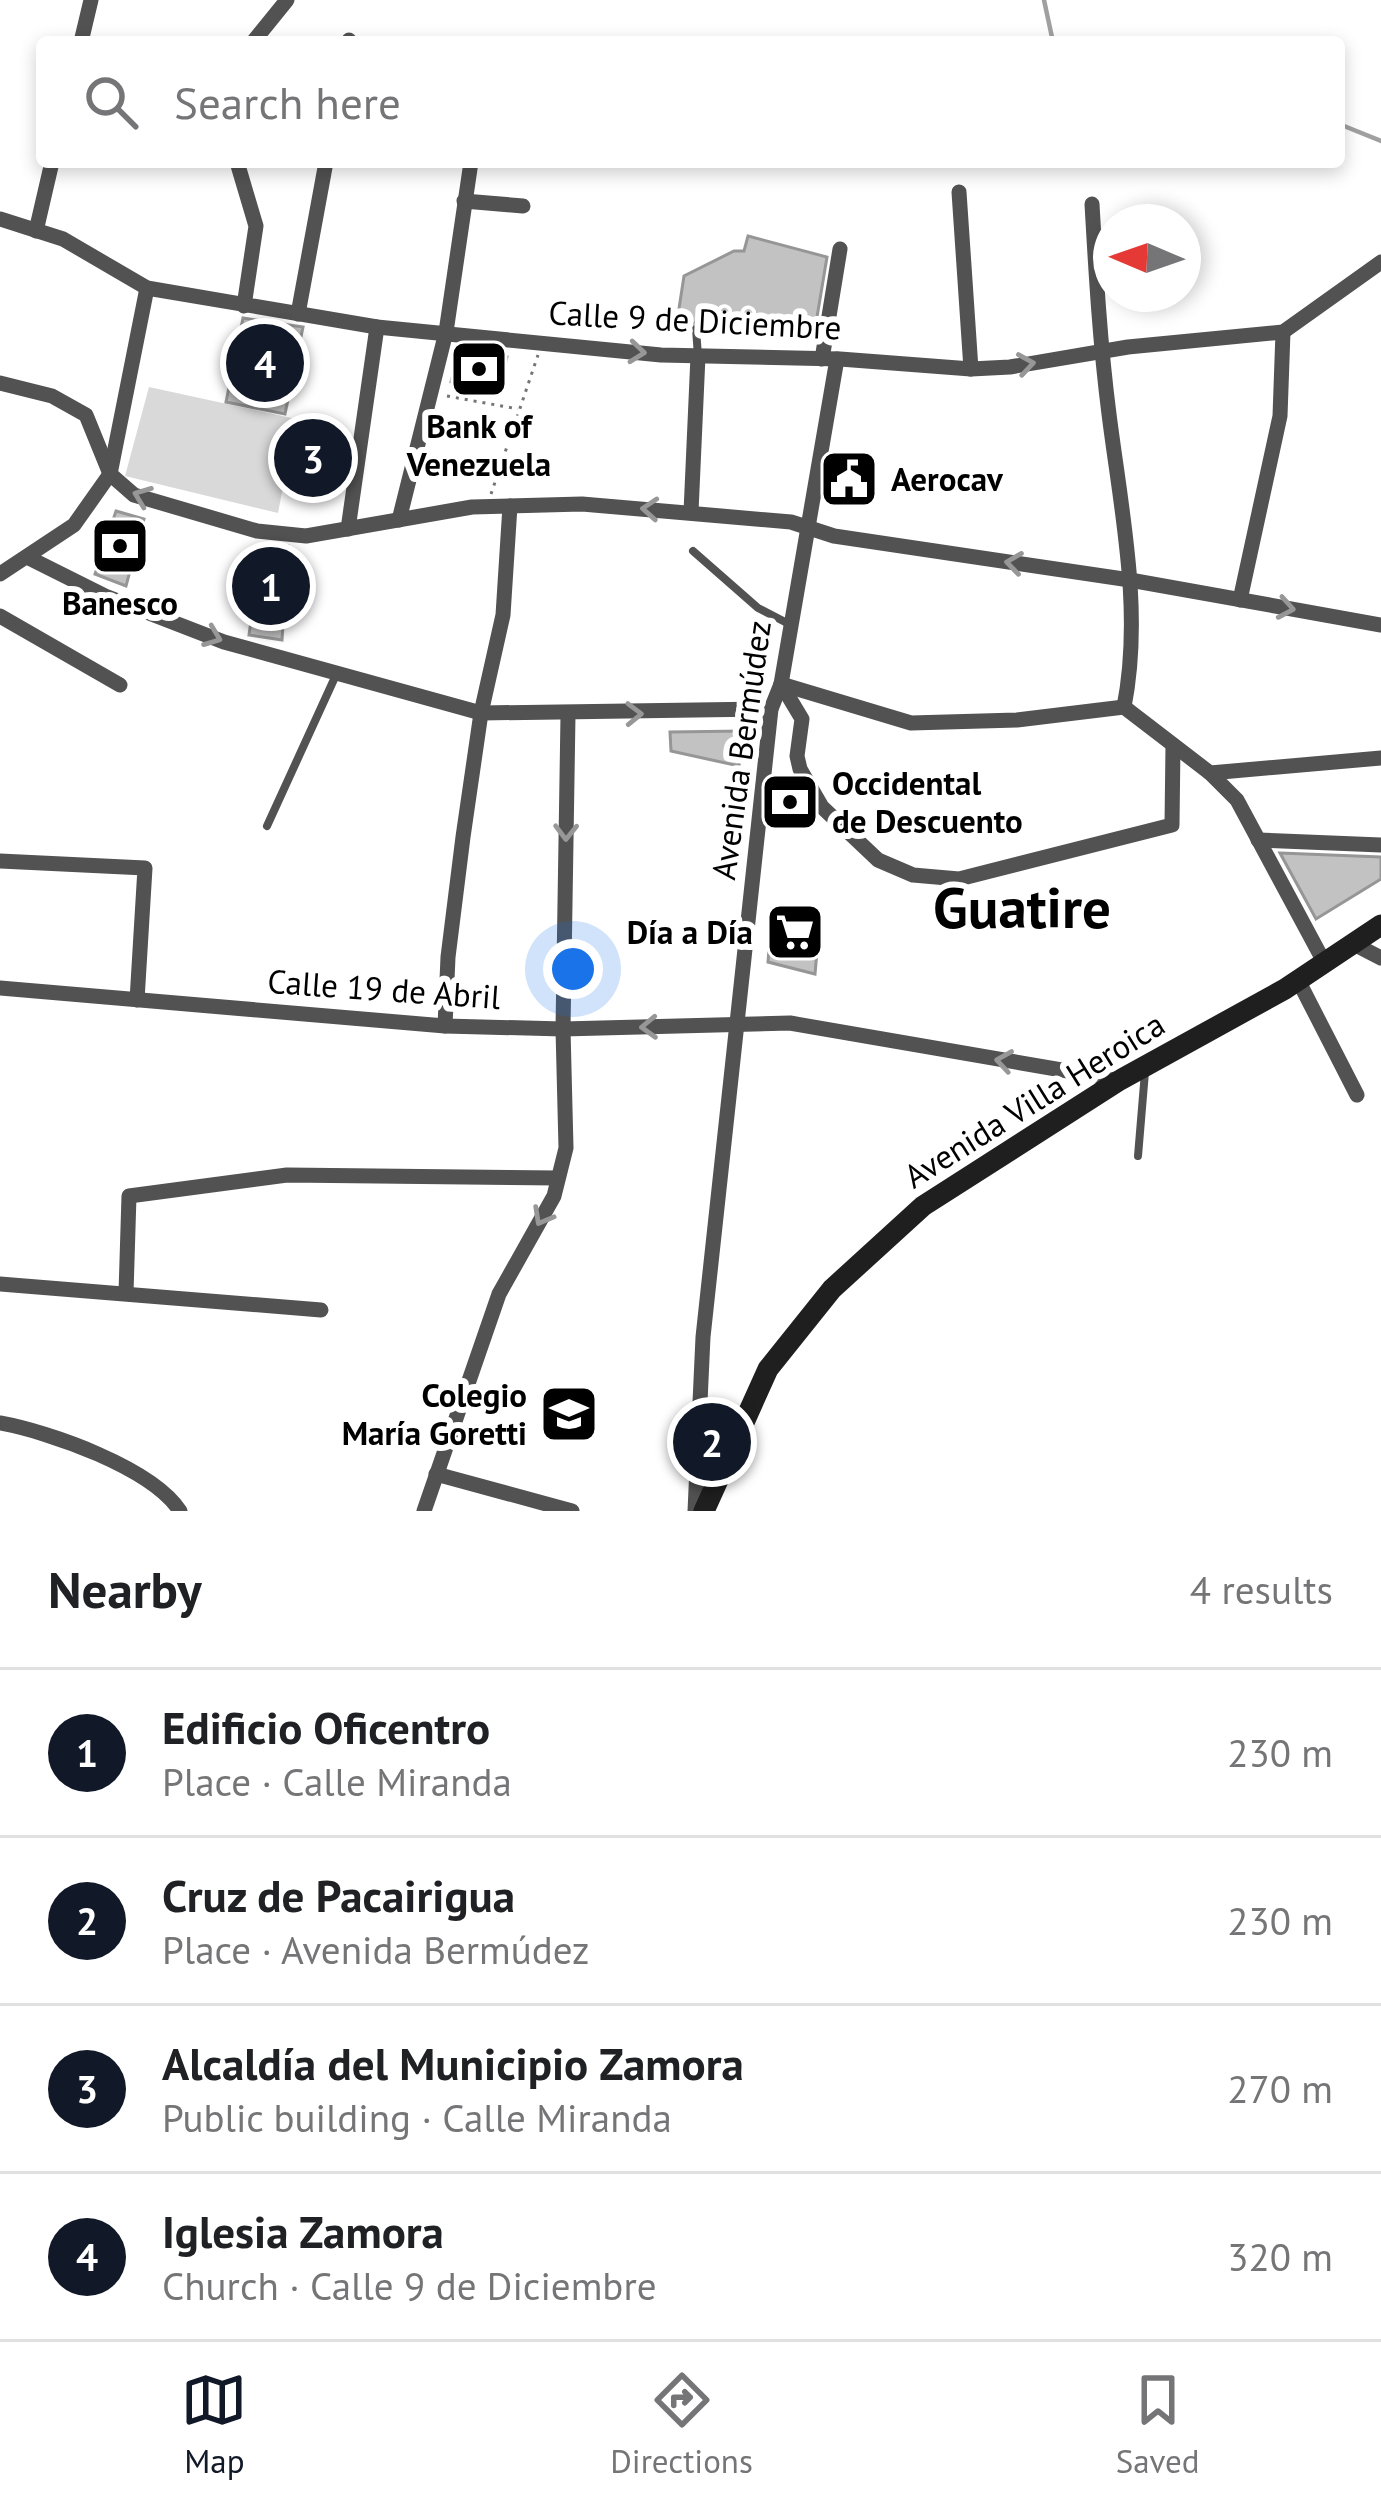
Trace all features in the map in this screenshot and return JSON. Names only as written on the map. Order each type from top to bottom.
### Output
[{"type":"main road","name":"Avenida Villa Heroica","points":[[704,1511],[768,1369],[832,1289],[923,1206],[1120,1080],[1298,980],[1381,925]]},
{"type":"street","points":[[82,36],[91,0]]},
{"type":"street","points":[[258,36],[286,0]]},
{"type":"street","points":[[36,231],[51,168]]},
{"type":"street","points":[[239,168],[256,226],[244,307]]},
{"type":"street","points":[[298,314],[325,168]]},
{"type":"street","points":[[399,520],[446,332],[470,168]]},
{"type":"street","points":[[959,192],[971,369]]},
{"type":"street","points":[[464,201],[523,206]]},
{"type":"street","points":[[1092,203],[1101,352],[1130,580],[1132,669],[1124,707]]},
{"type":"street","name":"Calle 9 de Diciembre","points":[[0,219],[62,239],[147,288],[377,328],[698,356],[971,369],[1283,332],[1381,262]]},
{"type":"street","name":"Avenida Bermúdez","points":[[695,1511],[703,1337],[735,1022],[771,709],[781,684],[807,527],[840,249]]},
{"type":"street","points":[[0,574],[74,525],[110,474],[147,288]]},
{"type":"street","points":[[348,529],[377,328]]},
{"type":"street","points":[[1240,600],[1280,416],[1283,332]]},
{"type":"street","points":[[691,512],[698,356]]},
{"type":"street","points":[[0,383],[52,395],[86,415],[110,474],[134,495],[256,531],[306,536],[486,506],[582,504],[691,512],[807,527],[834,536],[1130,580],[1381,625]]},
{"type":"street","points":[[445,1026],[448,957],[481,713],[502,615],[510,506]]},
{"type":"street","points":[[29,558],[105,596],[224,642],[481,713],[771,709]]},
{"type":"street","points":[[0,616],[120,685]]},
{"type":"street","points":[[781,684],[911,724],[1017,720],[1124,707],[1238,800],[1323,960]]},
{"type":"street","points":[[781,684],[802,719],[797,756],[822,807],[878,860],[914,875],[959,879],[1172,825],[1173,745]]},
{"type":"street","points":[[424,1511],[499,1294],[554,1196],[566,1148],[568,715]]},
{"type":"street","points":[[1210,773],[1381,758]]},
{"type":"street","points":[[1258,840],[1381,845]]},
{"type":"street","points":[[0,861],[145,868],[137,1000]]},
{"type":"street","points":[[1352,943],[1381,958]]},
{"type":"street","points":[[1298,980],[1357,1095]]},
{"type":"street","name":"Calle 19 de Abril","points":[[0,988],[445,1026],[563,1029],[790,1023],[1120,1080]]},
{"type":"street","points":[[126,1293],[129,1196],[287,1175],[558,1178]]},
{"type":"street","points":[[0,1284],[321,1310]]},
{"type":"street","points":[[0,1423],[75,1447],[149,1480],[181,1511]]},
{"type":"street","points":[[434,1480],[572,1511]]},
{"type":"lane","points":[[696,329],[698,356]]},
{"type":"lane","points":[[693,551],[758,608],[788,624]]},
{"type":"lane","points":[[267,826],[336,675]]},
{"type":"lane","points":[[1138,1156],[1146,1065]]},
{"type":"path","points":[[486,506],[543,342]]},
{"type":"path","points":[[433,393],[518,409]]},
{"type":"shaded area","points":[[149,387],[296,419],[278,513],[125,476]]},
{"type":"building","points":[[748,236],[827,257],[815,329],[792,336],[704,330],[697,321],[688,328],[676,328],[684,276],[734,251],[744,251]]},
{"type":"building","points":[[243,318],[303,327],[285,414],[226,402]]},
{"type":"building","name":"Bank of Venezuela","points":[[460,347],[507,357],[497,394],[451,382]]},
{"type":"building","points":[[303,425],[334,431],[323,491],[291,485]]},
{"type":"building","name":"Banesco","points":[[116,511],[144,519],[126,586],[95,574]]},
{"type":"building","points":[[262,544],[288,546],[282,640],[249,635]]},
{"type":"building","points":[[743,731],[739,766],[671,751],[670,732]]},
{"type":"building","points":[[1280,853],[1381,857],[1381,879],[1316,919]]},
{"type":"building","name":"Día a Día","points":[[772,909],[820,918],[815,974],[768,962]]},
{"type":"waterway","points":[[1044,0],[1052,36]]},
{"type":"waterway","points":[[1345,126],[1381,141]]},
{"type":"place","name":"Iglesia Zamora","points":[[265,363]]},
{"type":"place","name":"Bank of Venezuela","points":[[479,369]]},
{"type":"place","name":"Alcaldía del Municipio Zamora","points":[[313,458]]},
{"type":"place","name":"Aerocav","points":[[849,479]]},
{"type":"place","name":"Banesco","points":[[120,546]]},
{"type":"place","name":"Edificio Oficentro","points":[[271,586]]},
{"type":"place","name":"Occidental de Descuento","points":[[790,802]]},
{"type":"place","name":"Día a Día","points":[[795,932]]},
{"type":"place","name":"Colegio María Goretti","points":[[569,1414]]},
{"type":"place","name":"Cruz de Pacairigua","points":[[712,1442]]},
{"type":"district","name":"Guatire","points":[[1022,908]]}]
